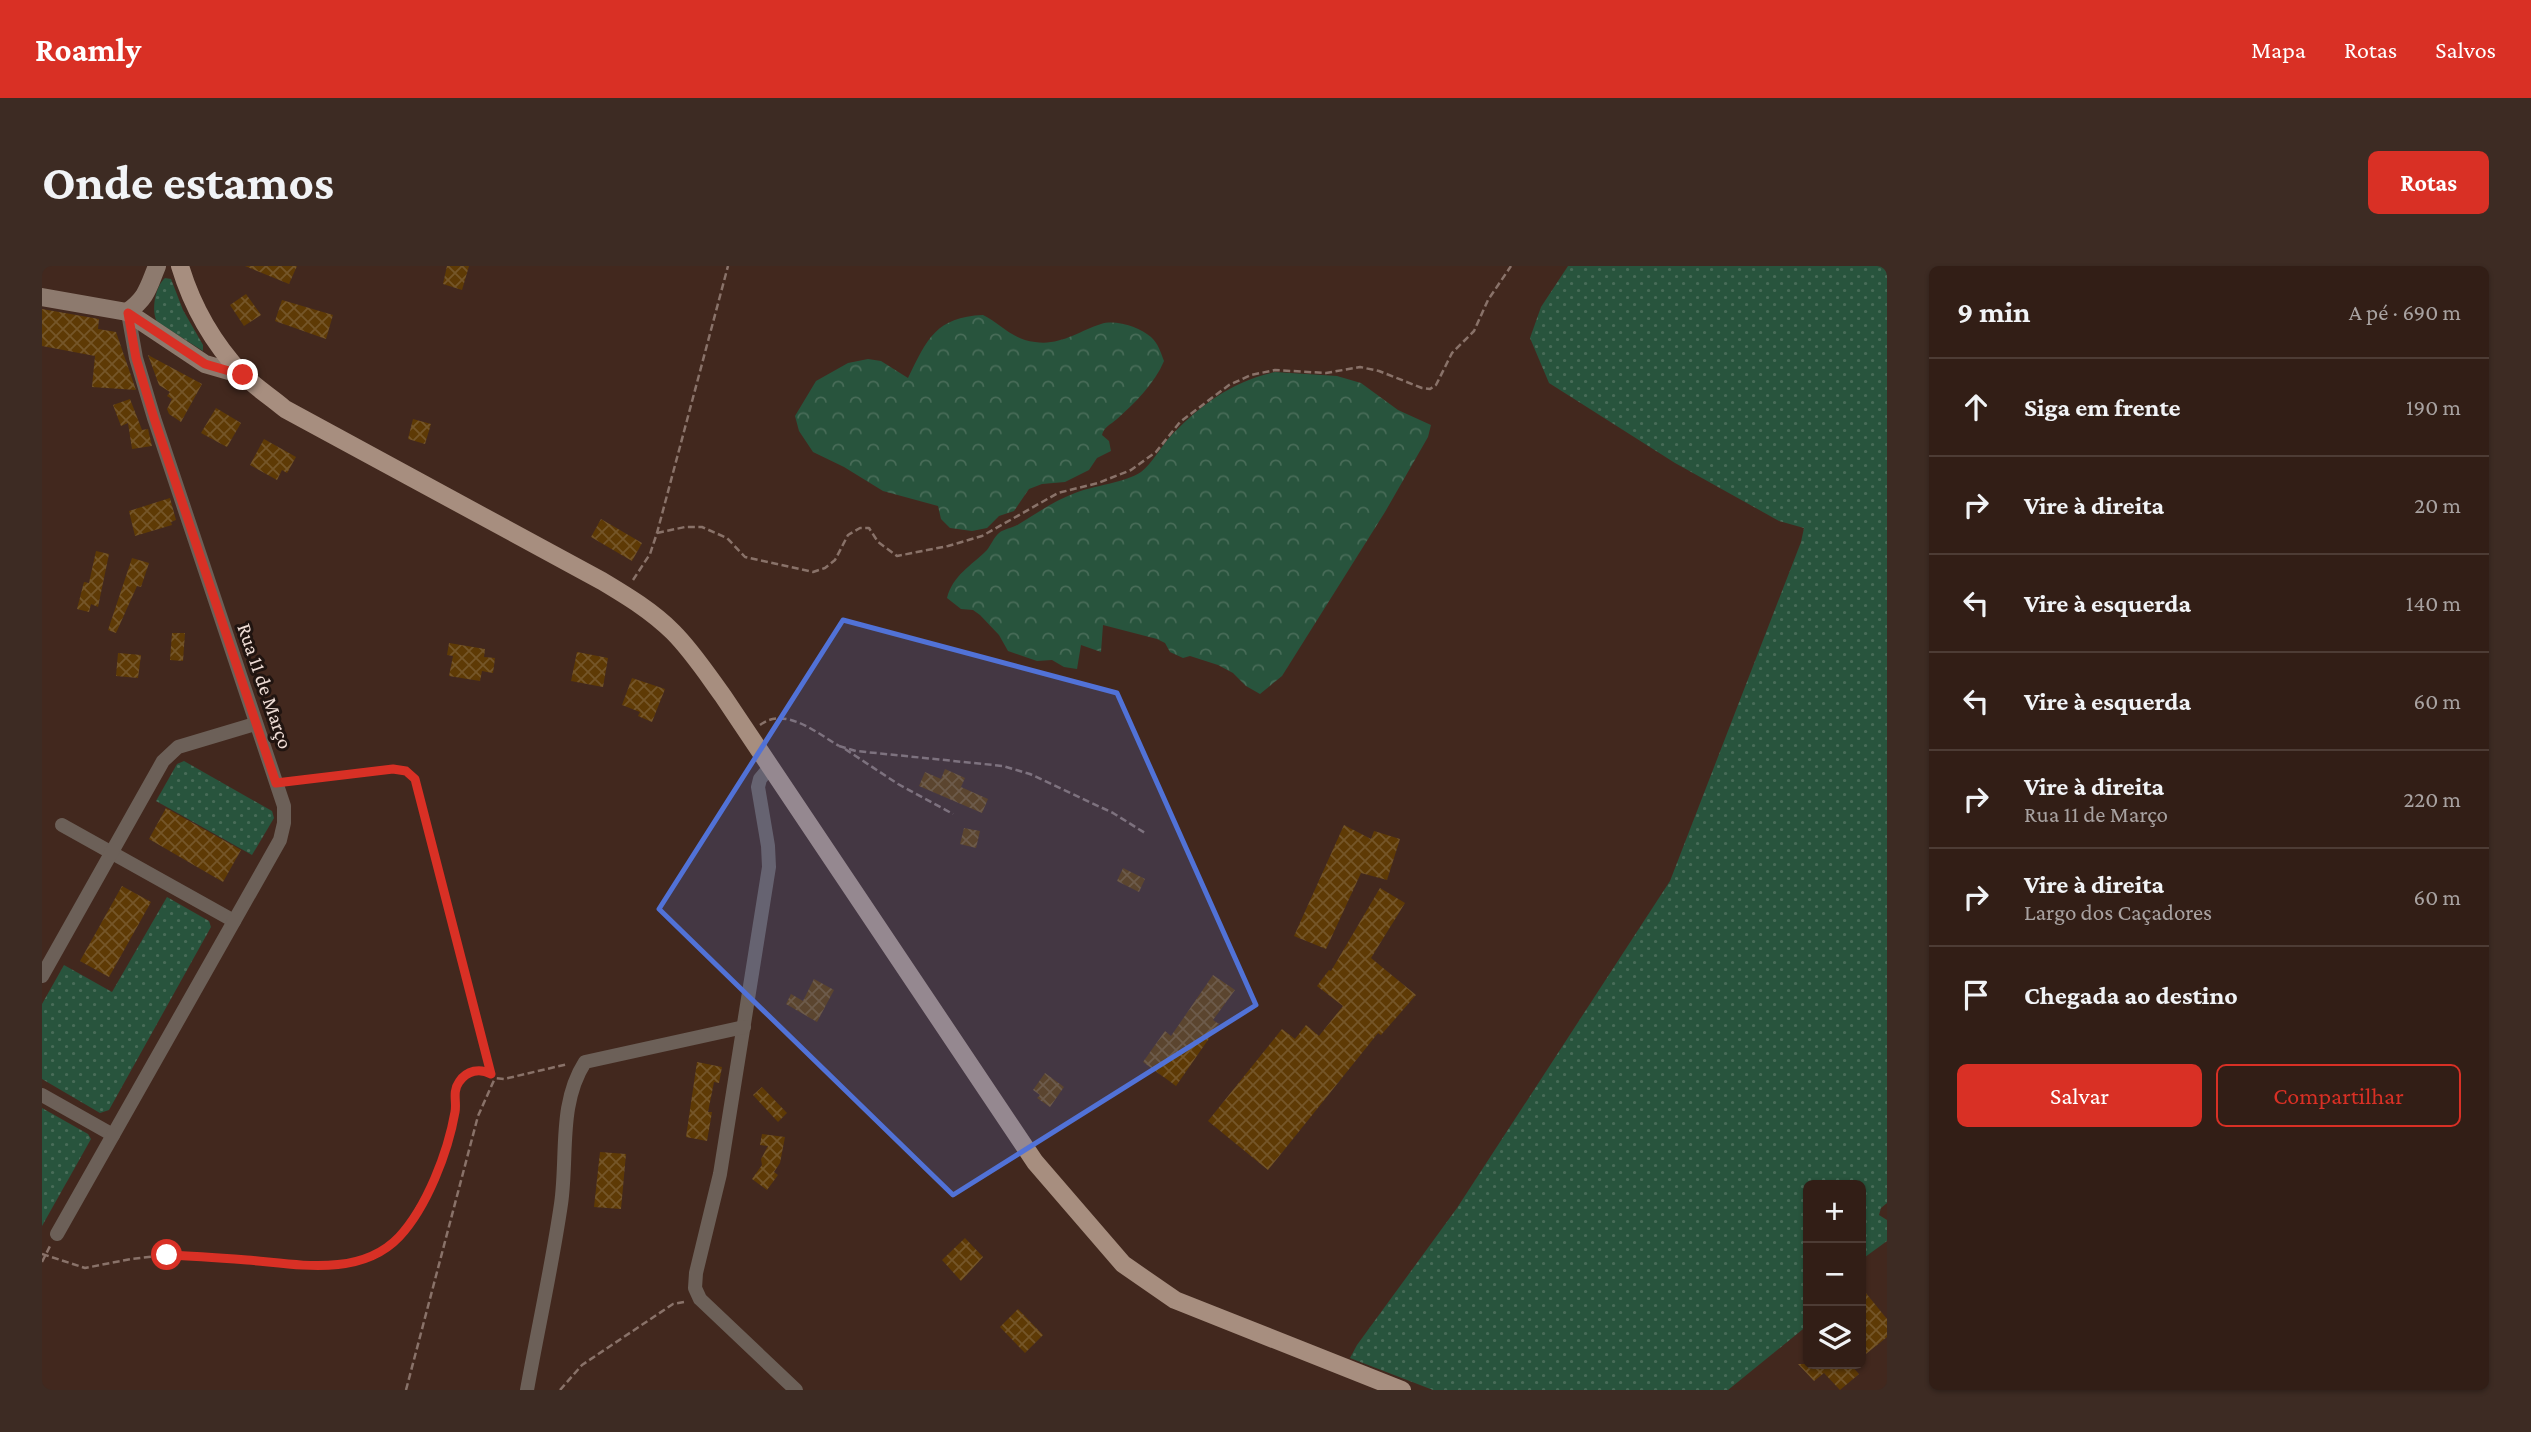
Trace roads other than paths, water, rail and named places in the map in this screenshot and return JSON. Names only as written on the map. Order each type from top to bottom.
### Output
[{"type":"main road","points":[[180,266],[188,292],[214,340],[243,375],[285,409],[623,594],[649,611],[672,631],[699,662],[749,734],[1035,1161],[1123,1264],[1175,1300],[1402,1390]]},
{"type":"street","points":[[127,313],[141,303],[157,266]]},
{"type":"street","points":[[42,297],[127,313],[205,364],[243,375]]},
{"type":"street","name":"Rua 11 de Março","points":[[57,1234],[280,839],[285,823],[284,807],[154,418],[136,358],[127,313]]},
{"type":"street","points":[[42,976],[163,761],[178,747],[255,724]]},
{"type":"street","points":[[770,767],[760,779],[758,788],[769,867],[720,1174],[696,1273],[695,1288],[700,1299],[796,1390]]},
{"type":"street","points":[[62,825],[234,921]]},
{"type":"street","points":[[527,1390],[563,1188],[567,1102],[575,1079],[585,1062],[744,1027]]},
{"type":"street","points":[[42,1095],[113,1135]]}]
